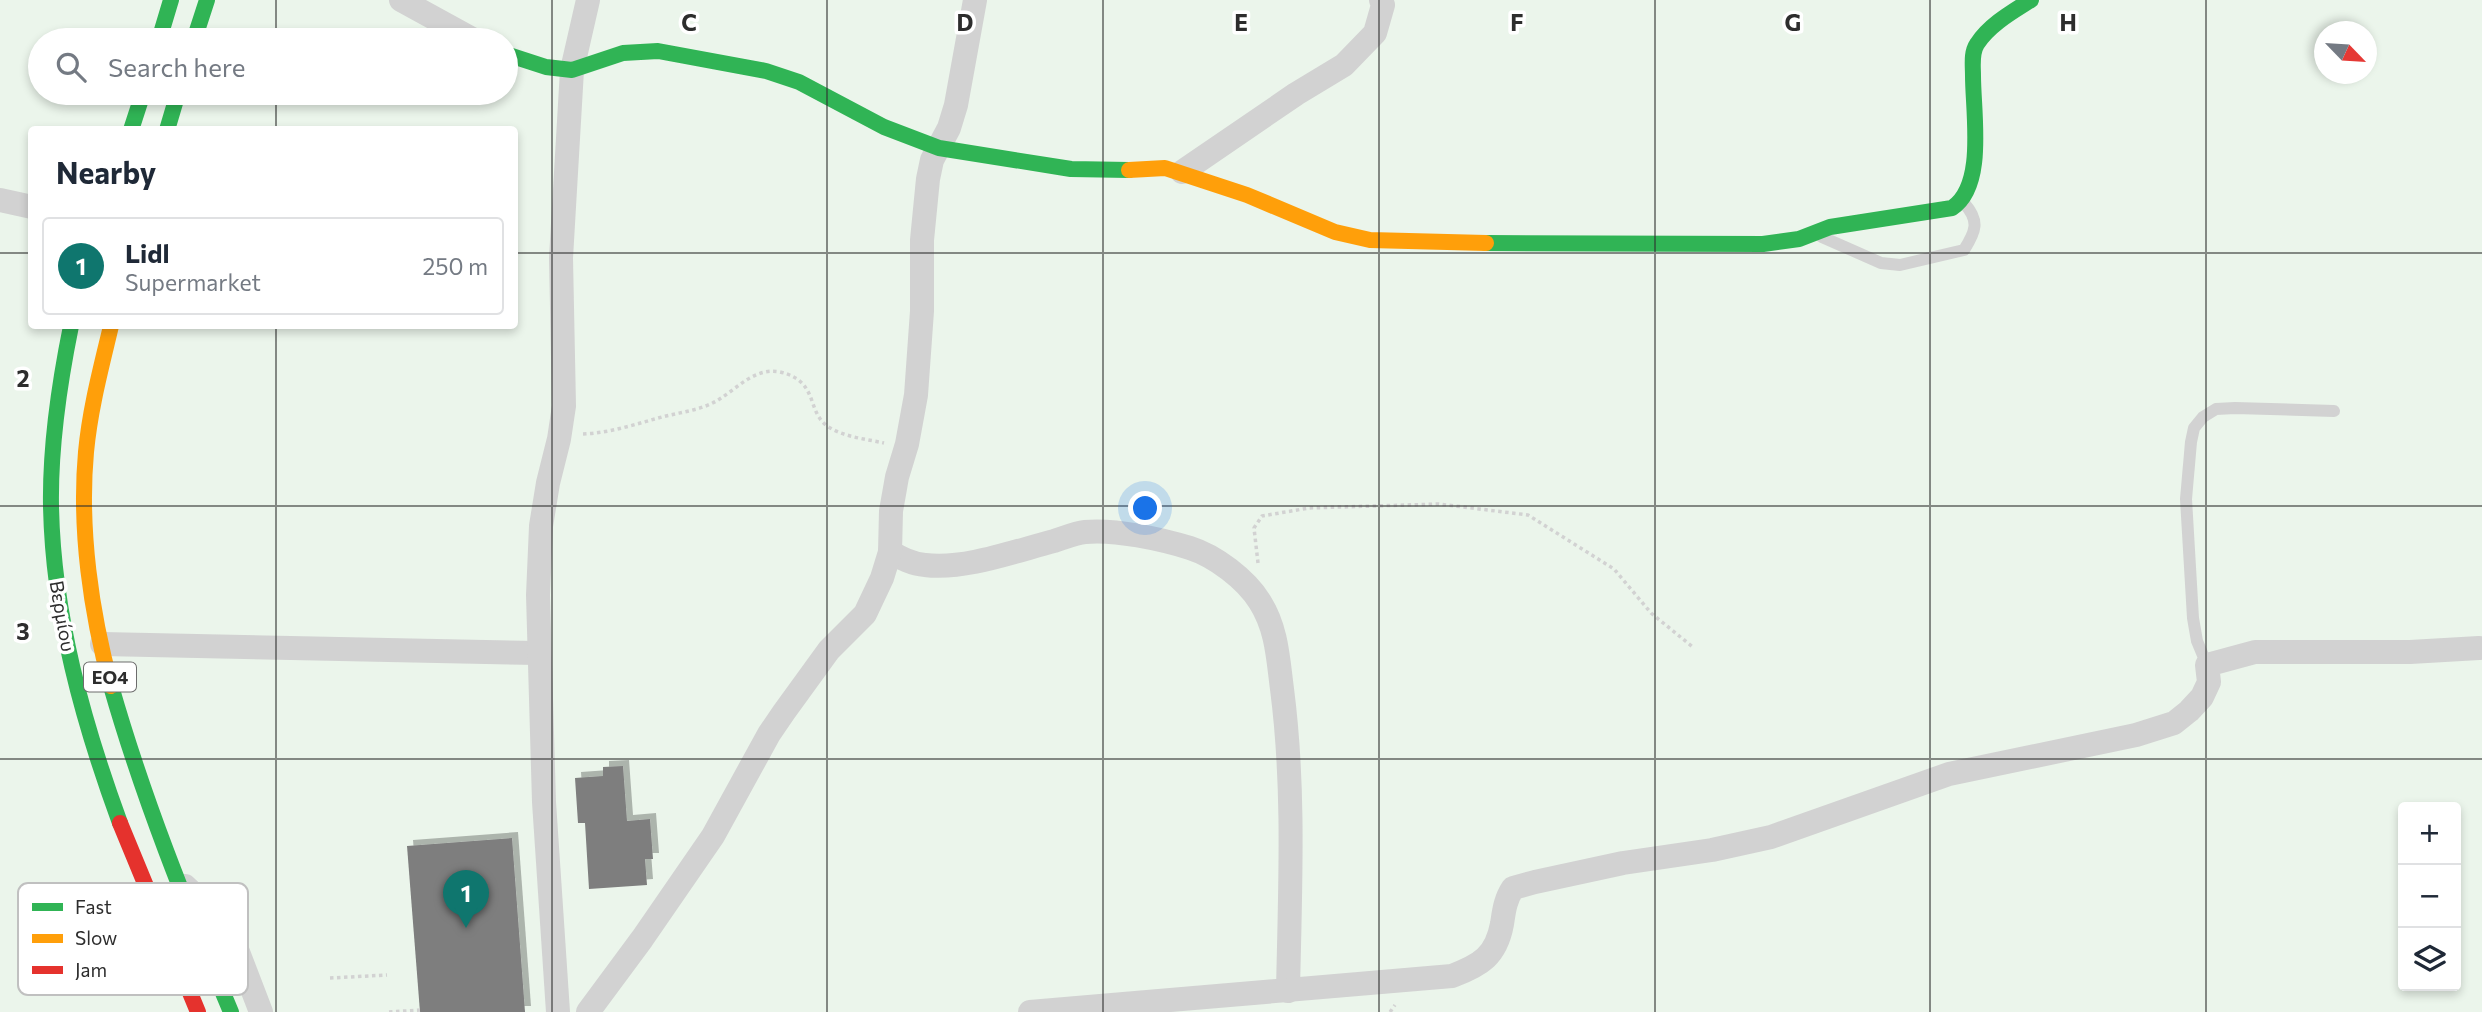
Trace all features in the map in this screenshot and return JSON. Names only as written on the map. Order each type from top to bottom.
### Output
[{"type":"street","points":[[163,28],[171,0]]},
{"type":"street","points":[[198,28],[207,0]]},
{"type":"street","points":[[401,0],[452,28]]},
{"type":"street","points":[[558,1012],[544,802],[538,653],[541,526],[559,439],[564,394],[561,258],[572,70],[588,0]]},
{"type":"street","points":[[588,1012],[713,836],[769,734],[800,688],[830,650],[865,614],[890,552],[891,511],[916,395],[922,311],[922,240],[928,179],[932,160],[949,128],[956,105],[975,0]]},
{"type":"street","points":[[1182,172],[1296,94],[1344,65],[1375,33],[1383,5],[1381,0]]},
{"type":"street","points":[[518,58],[546,67],[572,70],[623,52],[658,51],[766,71],[799,82],[884,127],[939,148],[1071,169],[1098,171],[1152,168],[1182,172],[1247,195],[1335,232],[1370,240],[1431,243],[1763,244],[1800,239],[1830,228],[1952,208],[1963,202],[1971,182],[1975,152],[1975,44],[2031,0]]},
{"type":"street","points":[[132,126],[138,105]]},
{"type":"street","points":[[168,126],[174,105]]},
{"type":"street","points":[[0,200],[28,206]]},
{"type":"street","name":"Βερμίου","points":[[70,329],[54,414],[51,465],[54,553],[61,612],[85,718],[144,883]]},
{"type":"street","name":"Βερμίου","points":[[110,329],[91,422],[85,470],[85,517],[94,610],[115,697],[146,799],[179,883]]},
{"type":"street","points":[[890,552],[914,563],[945,566],[968,563],[1085,532],[1131,535],[1191,548],[1244,583],[1260,601],[1277,641],[1285,712],[1292,835],[1288,991]]},
{"type":"street","points":[[102,644],[538,653]]},
{"type":"street","points":[[1030,1012],[1452,976],[1476,967],[1492,952],[1499,938],[1505,904],[1513,888],[1623,863],[1712,850],[1771,837],[1949,774],[2136,735],[2174,723],[2202,697],[2209,682],[2207,665],[2255,652],[2410,652],[2479,648]]},
{"type":"street","name":"Βερμίου","points":[[177,877],[183,883]]},
{"type":"street","name":"Βερμίου","points":[[248,978],[261,1012]]},
{"type":"street","name":"Βερμίου","points":[[191,995],[198,1012]]},
{"type":"street","name":"Βερμίου","points":[[224,995],[231,1012]]},
{"type":"lane","points":[[1816,234],[1881,263],[1900,265],[1964,250],[1973,235],[1975,223],[1973,212],[1963,202]]},
{"type":"lane","points":[[2207,665],[2197,641],[2193,618],[2186,499],[2194,428],[2203,417],[2216,410],[2235,408],[2334,411]]},
{"type":"path","points":[[559,439],[611,431],[710,405],[746,379],[764,372],[778,372],[803,383],[811,395],[819,417],[828,426],[856,437],[884,443],[907,444]]},
{"type":"path","points":[[1260,601],[1254,528],[1262,516],[1308,508],[1439,504],[1528,515],[1614,569],[1651,613],[1693,648]]},
{"type":"path","points":[[330,978],[387,975]]},
{"type":"path","points":[[389,1012],[420,1010]]},
{"type":"shaded area","points":[[0,0],[2482,0],[2482,1012],[0,1012]]},
{"type":"building","points":[[623,766],[627,821],[650,819],[653,859],[645,859],[647,885],[589,889],[585,823],[578,823],[575,778],[603,776],[603,767]]},
{"type":"building","points":[[512,838],[525,1012],[420,1012],[407,846]]},
{"type":"traffic: fast","points":[[163,28],[171,0]]},
{"type":"traffic: fast","points":[[198,28],[207,0]]},
{"type":"traffic: fast","points":[[1486,243],[1763,244],[1799,239],[1830,227],[1952,208],[1963,198],[1974,166],[1975,48],[1994,25],[2031,0]]},
{"type":"traffic: fast","points":[[518,58],[546,67],[572,70],[623,53],[658,51],[766,71],[799,82],[884,127],[939,148],[1071,169],[1129,170]]},
{"type":"traffic: fast","points":[[132,126],[139,105]]},
{"type":"traffic: fast","points":[[168,126],[174,105]]},
{"type":"traffic: fast","points":[[70,329],[59,393],[51,483],[57,587],[82,707],[120,823]]},
{"type":"traffic: fast","points":[[111,686],[137,769],[179,883]]},
{"type":"traffic: fast","points":[[224,995],[231,1012]]},
{"type":"traffic: slow","points":[[1129,170],[1165,168],[1247,195],[1335,232],[1370,240],[1486,243]]},
{"type":"traffic: slow","points":[[110,329],[88,436],[84,511],[92,600],[111,686]]},
{"type":"traffic: jam","points":[[120,823],[145,883]]},
{"type":"traffic: jam","points":[[191,995],[198,1012]]},
{"type":"place","name":"Lidl","points":[[466,928]]}]
